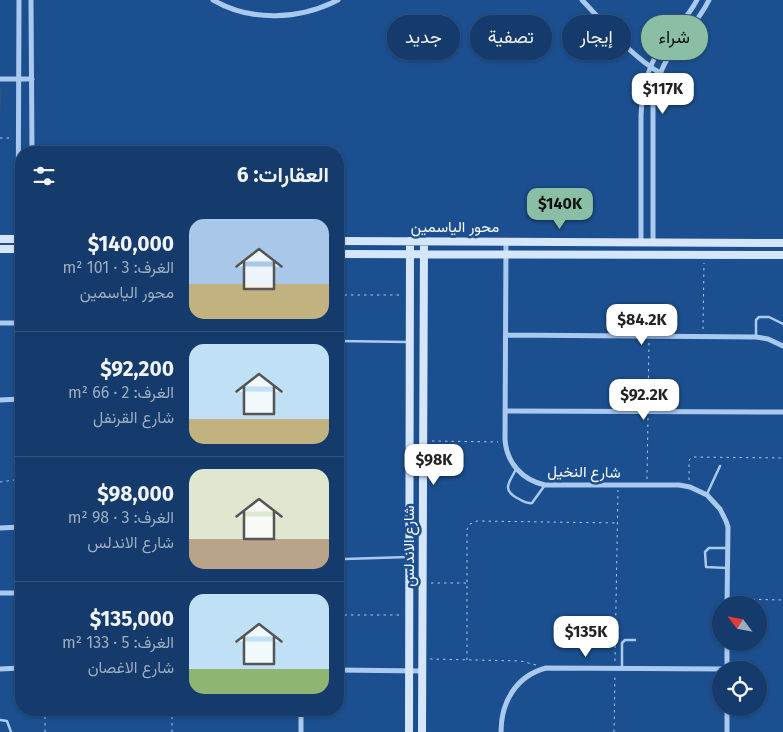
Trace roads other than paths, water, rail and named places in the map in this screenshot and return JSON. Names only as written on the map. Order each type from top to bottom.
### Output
[{"type":"street","points":[[19,0],[19,146]]},
{"type":"street","points":[[32,0],[32,146]]},
{"type":"street","points":[[213,0],[236,10],[258,15],[281,16],[304,13],[338,0]]},
{"type":"street","points":[[582,0],[633,53],[660,73]]},
{"type":"street","points":[[641,242],[641,100],[644,83],[657,53],[686,18],[697,0]]},
{"type":"street","points":[[653,242],[653,103],[660,73],[676,46],[695,24],[709,0]]},
{"type":"street","points":[[0,79],[32,79]]},
{"type":"street","points":[[0,239],[15,239]]},
{"type":"street","name":"محور الياسمين","points":[[344,241],[783,243]]},
{"type":"street","name":"شارع الاندلس","points":[[409,732],[410,241]]},
{"type":"street","name":"شارع الاندلس","points":[[422,732],[424,241]]},
{"type":"street","points":[[506,241],[505,442],[516,469]]},
{"type":"street","points":[[0,249],[15,249]]},
{"type":"street","name":"محور الياسمين","points":[[344,254],[783,255]]},
{"type":"street","points":[[0,323],[15,323]]},
{"type":"street","points":[[506,335],[756,336],[768,338],[783,346]]},
{"type":"street","points":[[0,400],[15,399]]},
{"type":"street","points":[[505,411],[783,412]]},
{"type":"street","name":"شارع النخيل","points":[[516,469],[532,481],[545,485],[679,485],[707,495],[720,509],[728,527],[727,596]]},
{"type":"street","points":[[0,528],[15,527]]},
{"type":"street","points":[[0,593],[15,593]]},
{"type":"street","points":[[0,669],[15,668]]},
{"type":"street","points":[[501,732],[502,713],[511,692],[521,680],[541,669],[712,669]]},
{"type":"street","points":[[344,670],[422,671]]},
{"type":"street","points":[[301,732],[302,716]]},
{"type":"street","points":[[727,716],[727,732]]},
{"type":"lane","points":[[756,336],[756,320],[759,316],[769,317],[783,324]]},
{"type":"lane","points":[[344,341],[410,342]]},
{"type":"lane","points":[[707,495],[720,466]]},
{"type":"lane","points":[[516,469],[507,488],[510,494],[527,504],[532,503],[545,485]]},
{"type":"lane","points":[[728,548],[707,549],[705,552],[705,565],[709,568],[728,568]]},
{"type":"lane","points":[[344,559],[410,557]]},
{"type":"lane","points":[[622,668],[622,643],[625,640],[635,640]]},
{"type":"lane","points":[[0,720],[7,721],[11,732]]}]
